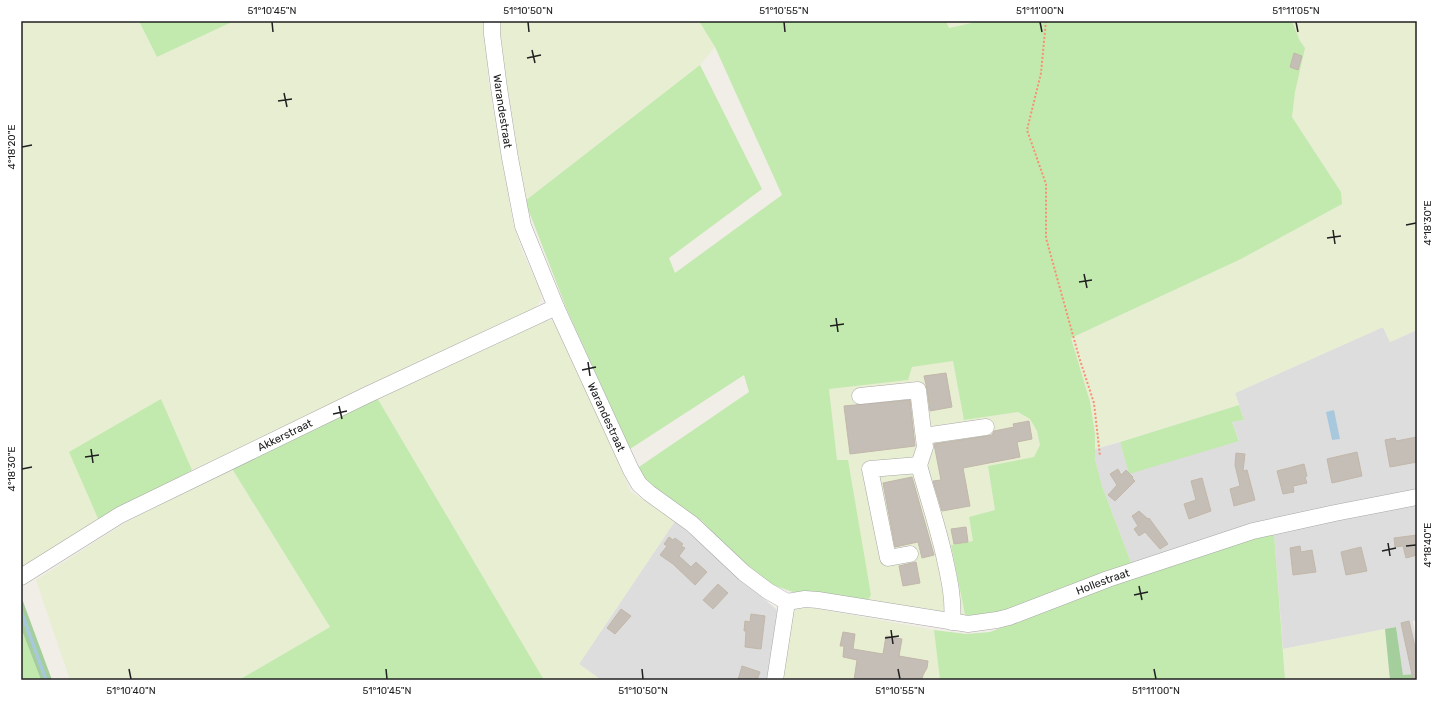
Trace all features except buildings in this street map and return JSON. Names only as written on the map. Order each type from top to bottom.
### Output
[{"type":"street","name":"Warandestraat","points":[[492,21],[492,34],[499,88],[523,226],[556,307],[631,470],[639,484],[649,493],[692,524],[744,573],[768,592],[787,602]]},
{"type":"street","name":"Akkerstraat","points":[[21,576],[120,515],[352,402],[556,307]]},
{"type":"street","points":[[860,396],[917,384],[925,447],[919,465],[952,588],[954,608],[952,622]]},
{"type":"street","points":[[924,436],[986,427]]},
{"type":"street","points":[[910,554],[888,558],[870,469],[919,465]]},
{"type":"street","name":"Hollestraat","points":[[787,602],[805,599],[818,600],[968,624],[997,620],[1108,579],[1253,531],[1417,497]]},
{"type":"street","points":[[775,680],[787,602]]},
{"type":"path","points":[[1046,21],[1041,73],[1027,130],[1046,184],[1046,238],[1079,357],[1094,403],[1100,456]]},
{"type":"shaded area","points":[[1383,327],[1390,342],[1417,330],[1417,620],[1413,621],[1417,647],[1417,674],[1403,676],[1396,627],[1283,649],[1274,533],[1132,565],[1102,486],[1095,459],[1095,449],[1120,442],[1129,473],[1239,440],[1232,422],[1244,420],[1235,393]]},
{"type":"shaded area","points":[[675,521],[777,610],[768,680],[601,680],[579,664]]},
{"type":"green space","points":[[21,21],[139,21],[157,57],[234,21],[487,21],[488,79],[513,223],[522,251],[540,290],[541,299],[535,308],[192,470],[161,399],[100,523],[21,571]]},
{"type":"green space","points":[[139,21],[234,21],[157,57]]},
{"type":"green space","points":[[499,21],[699,21],[715,47],[700,65],[525,201],[500,50]]},
{"type":"green space","points":[[699,21],[946,21],[949,28],[981,21],[1292,21],[1300,41],[1305,48],[1295,92],[1292,117],[1341,192],[1342,204],[1241,259],[1071,338],[1090,402],[1095,434],[1095,459],[1102,486],[1132,565],[988,617],[966,619],[951,545],[973,541],[969,517],[995,510],[988,466],[1034,457],[1040,445],[1037,431],[1030,419],[1018,412],[964,420],[953,361],[912,367],[908,380],[829,389],[837,460],[848,460],[871,595],[867,601],[796,593],[770,584],[747,569],[702,521],[647,484],[636,469],[749,392],[744,375],[630,449],[567,310],[525,201],[700,65],[762,189],[669,258],[675,273],[782,195],[715,47]]},
{"type":"green space","points":[[946,21],[981,21],[949,29]]},
{"type":"green space","points":[[1292,21],[1417,21],[1417,330],[1390,342],[1383,327],[1235,393],[1239,405],[1095,449],[1095,434],[1071,338],[1241,259],[1342,204],[1341,192],[1292,117],[1300,41]]},
{"type":"green space","points":[[544,320],[554,321],[559,328],[631,492],[675,521],[579,664],[601,680],[544,680],[376,396]]},
{"type":"green space","points":[[953,361],[964,420],[1018,412],[1030,419],[1037,431],[1040,445],[1034,458],[988,466],[995,510],[969,517],[973,541],[966,619],[867,601],[847,460],[837,460],[829,389],[908,380],[912,367]]},
{"type":"green space","points":[[376,396],[544,680],[239,680],[330,627],[231,467]]},
{"type":"green space","points":[[161,399],[192,470],[100,523],[69,452]]},
{"type":"green space","points":[[1239,405],[1244,420],[1232,422],[1239,441],[1129,474],[1120,442]]},
{"type":"green space","points":[[231,467],[330,627],[239,680],[70,680],[36,580],[123,524]]},
{"type":"green space","points":[[1274,533],[1285,680],[940,680],[934,630],[966,634],[990,632],[1184,559]]},
{"type":"green space","points":[[21,596],[52,680],[41,680],[21,628]]},
{"type":"green space","points":[[808,607],[934,630],[940,680],[780,680],[791,614],[797,609]]},
{"type":"green space","points":[[1396,627],[1403,675],[1417,674],[1417,680],[1390,680],[1385,629]]},
{"type":"green space","points":[[21,628],[41,680],[21,680]]},
{"type":"green space","points":[[1385,629],[1390,680],[1285,680],[1283,649]]},
{"type":"water","points":[[1334,410],[1340,439],[1332,440],[1326,412]]},
{"type":"waterway","points":[[21,611],[46,680]]}]
